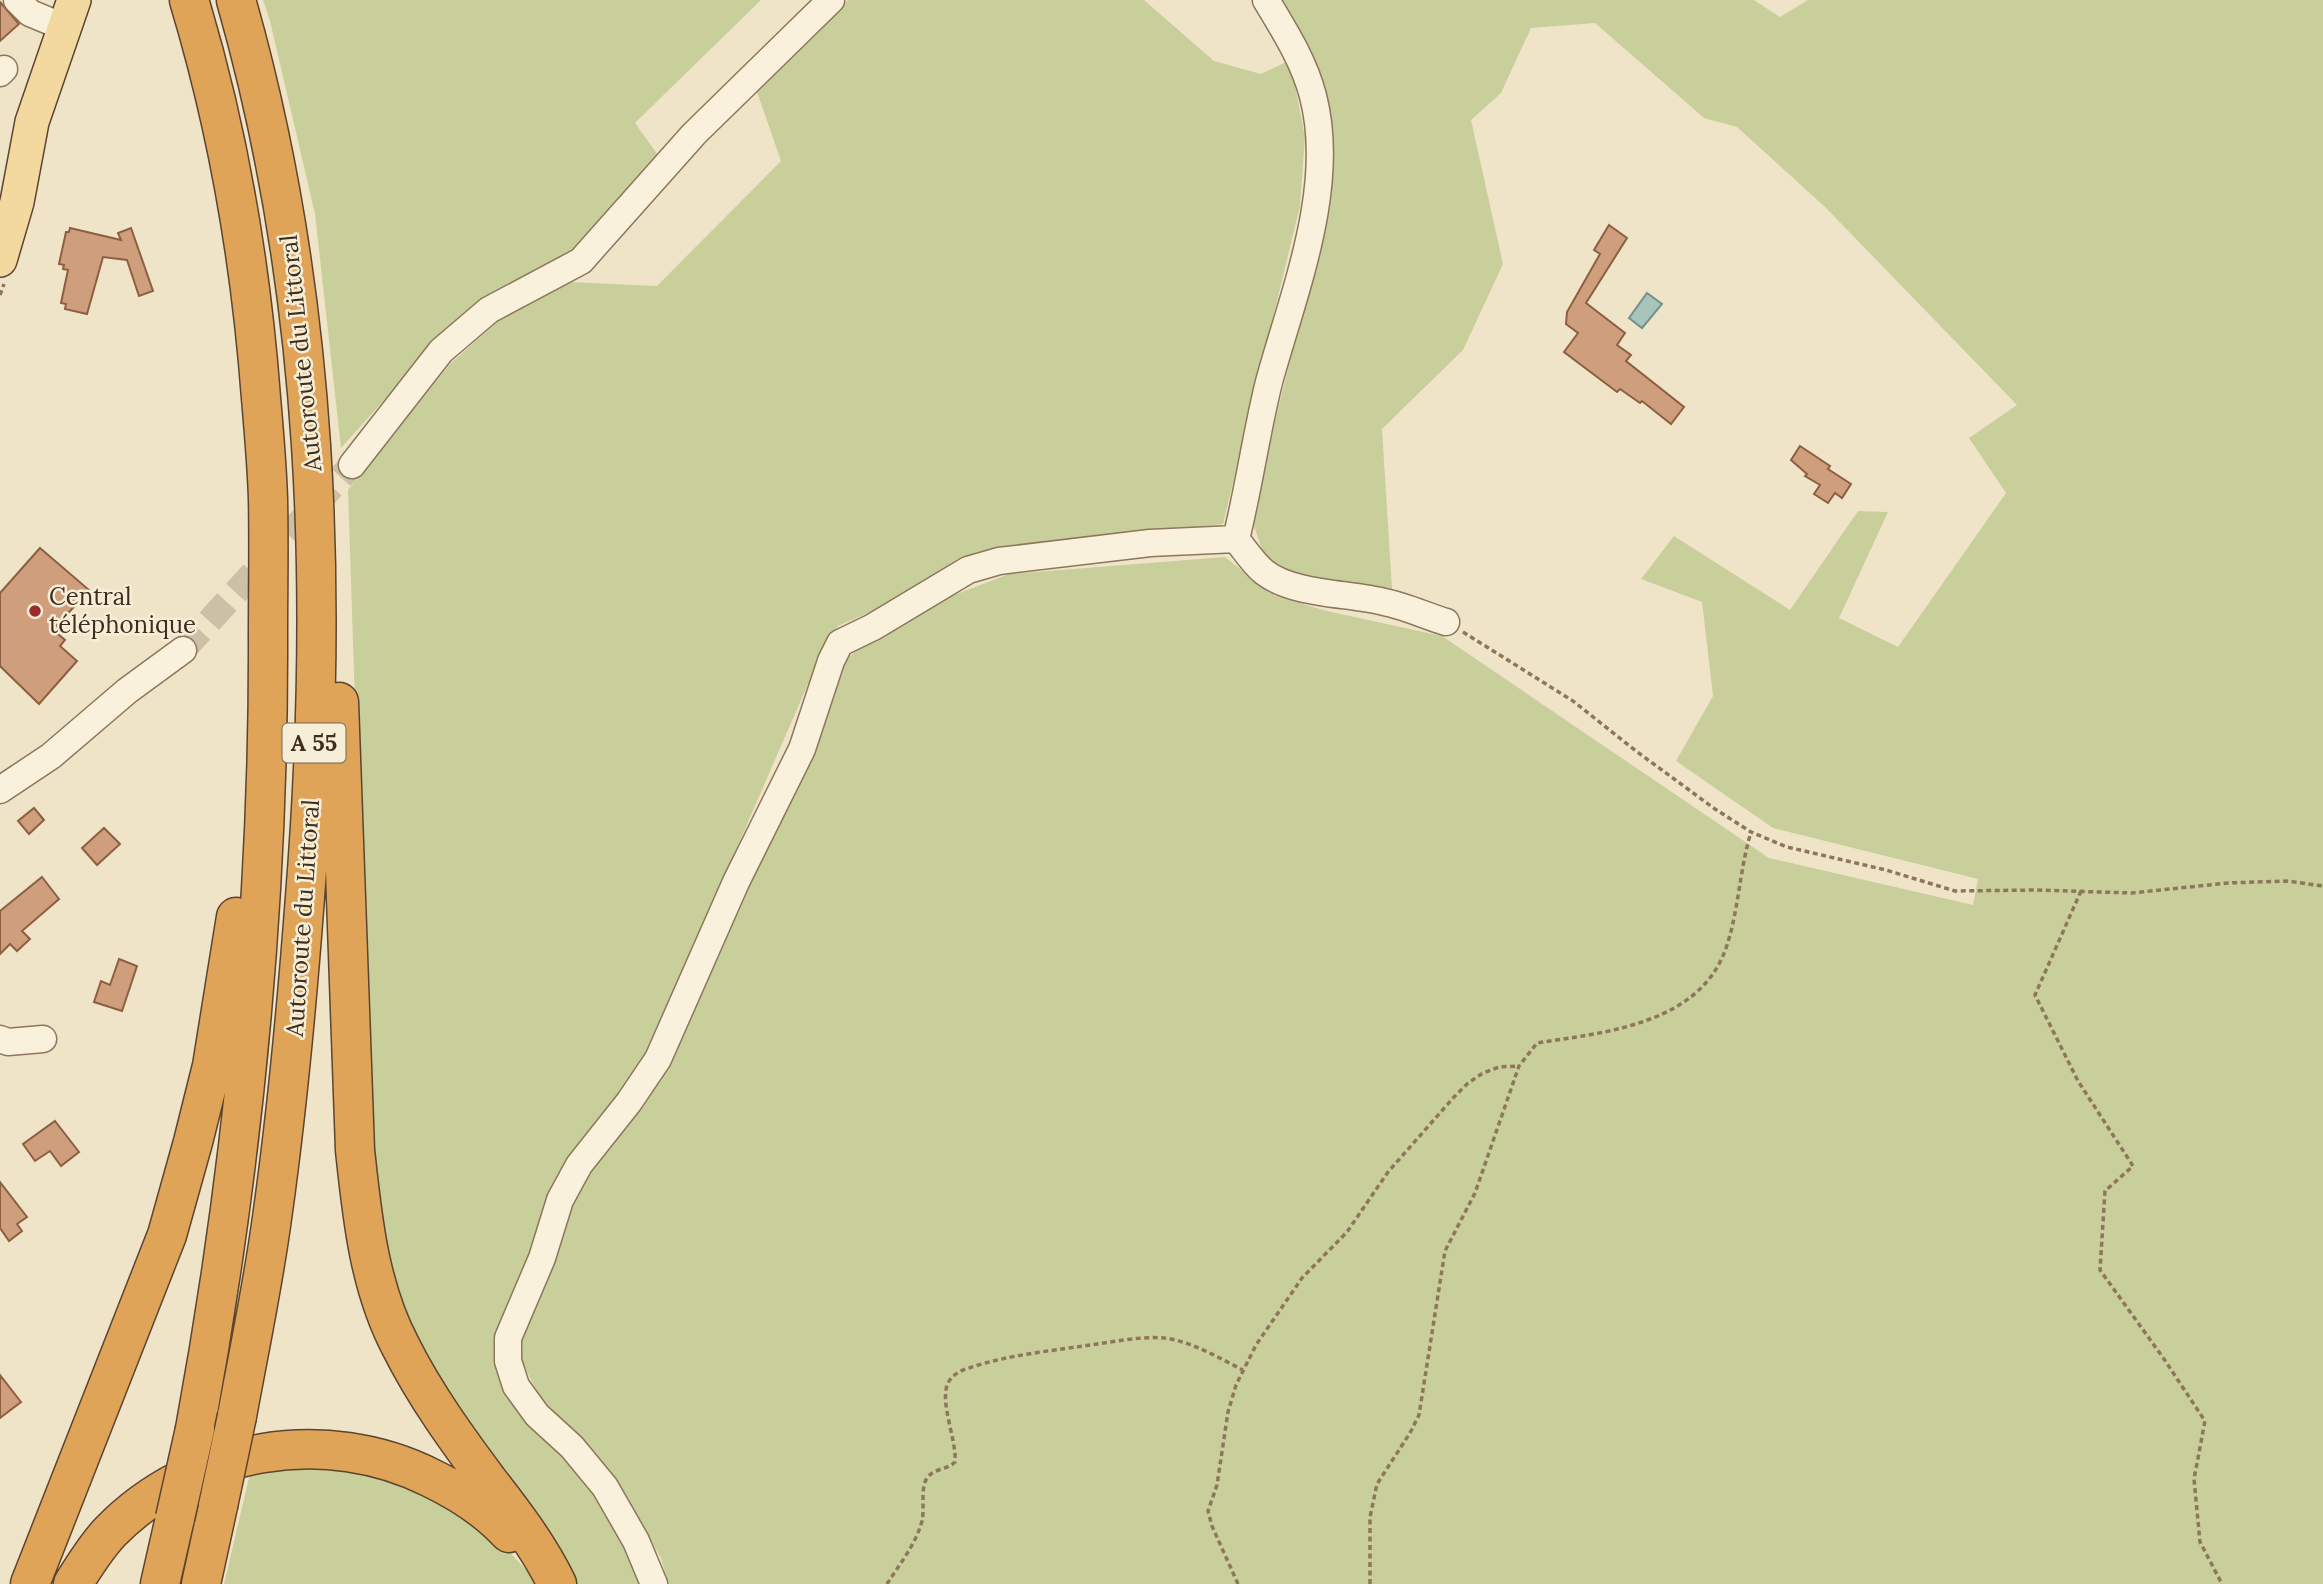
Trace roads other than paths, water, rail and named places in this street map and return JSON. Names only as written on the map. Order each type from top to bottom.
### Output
[{"type":"highway","name":"Autoroute du Littoral","points":[[160,1584],[195,1429],[228,1229],[256,968],[268,752],[268,496],[257,344],[226,146],[189,0]]},
{"type":"highway","name":"Autoroute du Littoral","points":[[201,1584],[237,1416],[272,1222],[284,1126],[296,1017],[310,832],[317,605],[314,486],[307,378],[294,262],[281,184],[256,68],[236,0]]},
{"type":"highway","points":[[307,378],[338,684],[355,1150],[368,1245],[387,1316],[404,1354],[439,1411],[547,1564],[557,1584]]},
{"type":"highway","points":[[30,1584],[167,1235],[212,1066],[238,899],[268,496]]},
{"type":"highway","points":[[73,1584],[110,1532],[170,1486],[220,1463],[252,1454],[311,1448],[343,1450],[382,1458],[452,1488],[482,1508],[501,1525],[532,1559],[549,1584]]},
{"type":"main road","points":[[0,260],[16,202],[32,122],[70,14]]},
{"type":"street","points":[[17,0],[30,13],[70,14]]},
{"type":"street","points":[[352,465],[441,351],[489,310],[581,261],[694,134],[831,0]]},
{"type":"street","points":[[1266,0],[1291,40],[1312,95],[1320,137],[1318,175],[1308,245],[1266,394],[1236,538],[1265,573],[1280,581],[1310,590],[1385,602],[1446,622]]},
{"type":"street","points":[[654,1584],[636,1541],[605,1487],[572,1447],[537,1415],[516,1386],[508,1361],[508,1338],[542,1258],[561,1199],[579,1165],[629,1102],[658,1059],[736,882],[802,749],[831,661],[840,642],[873,627],[968,570],[999,561],[1150,543],[1236,538]]},
{"type":"street","points":[[0,790],[51,756],[127,691],[183,650]]},
{"type":"street","points":[[0,1039],[8,1042],[43,1039]]},
{"type":"water","points":[[1647,293],[1662,304],[1642,328],[1629,318]]},
{"type":"tunnel","points":[[183,650],[352,465]]},
{"type":"place","name":"Central téléphonique","points":[[35,611]]}]
